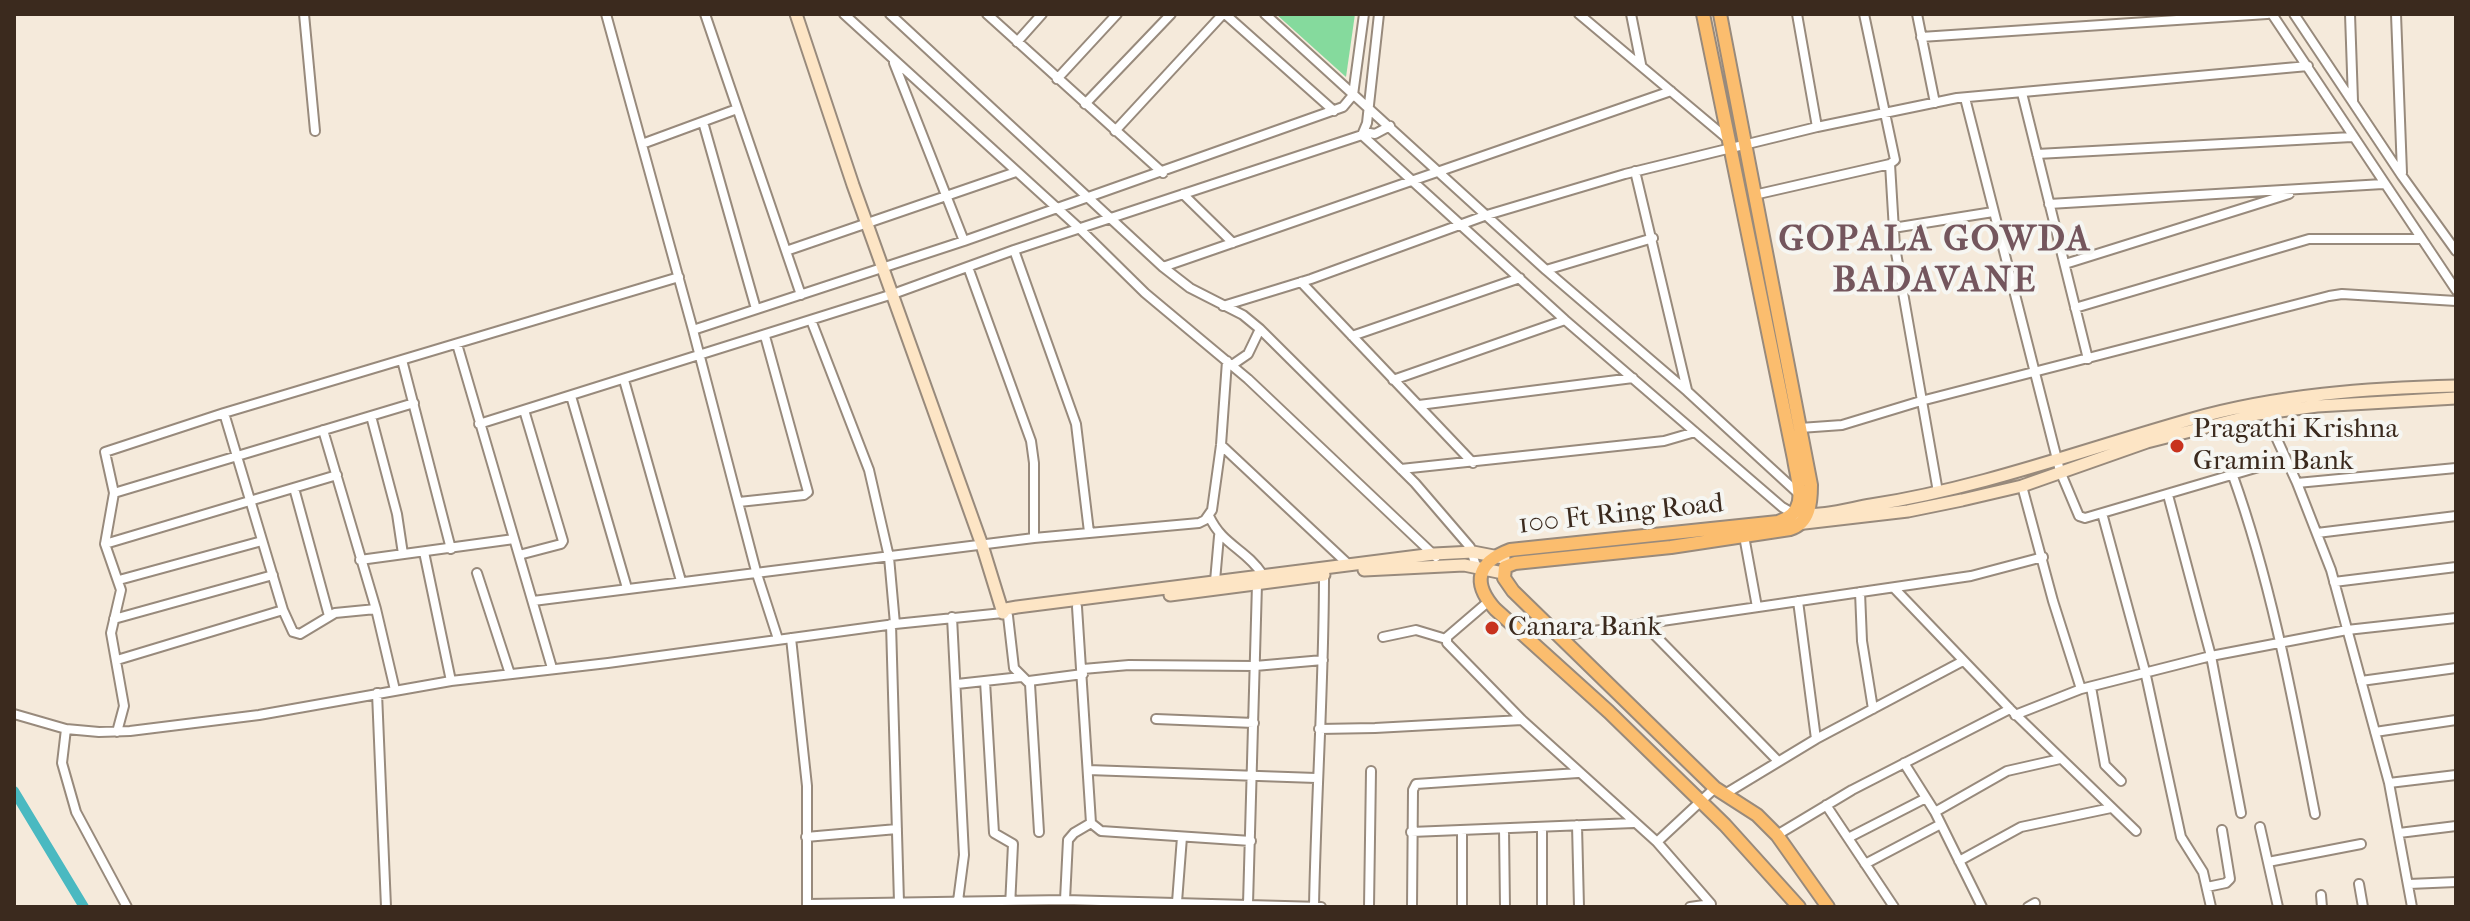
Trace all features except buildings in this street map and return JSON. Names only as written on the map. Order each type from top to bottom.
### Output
[{"type":"main road","points":[[796,14],[1006,615]]},
{"type":"main road","points":[[1503,573],[1505,567],[1515,563],[1671,547],[1790,529],[1797,512],[1703,14]]},
{"type":"main road","points":[[1720,14],[1811,485],[1811,504],[1797,512]]},
{"type":"main road","points":[[1797,512],[1972,485],[2147,442],[2263,408],[2368,391],[2456,386]]},
{"type":"main road","points":[[2263,408],[2456,398]]},
{"type":"main road","points":[[1797,512],[1908,511],[2022,486],[2058,465]]},
{"type":"main road","name":"100 Ft Ring Road","points":[[1480,567],[1495,555],[1510,550],[1797,512]]},
{"type":"main road","points":[[1006,615],[1434,554],[1473,552],[1495,555],[1515,563]]},
{"type":"main road","points":[[1006,615],[1006,609],[1017,607],[1215,581],[1442,565],[1480,567],[1503,573],[1513,591],[1720,791],[1757,815],[1777,835],[1828,907]]},
{"type":"main road","points":[[1480,567],[1480,585],[1489,601],[1609,712],[1765,867],[1799,907]]},
{"type":"street","points":[[304,14],[315,131]]},
{"type":"street","points":[[606,14],[756,571],[778,639]]},
{"type":"street","points":[[705,14],[801,295]]},
{"type":"street","points":[[844,14],[1080,229],[1145,293],[1230,363],[1434,554],[1442,565]]},
{"type":"street","points":[[890,14],[1163,267],[1190,288],[1243,315],[1260,329],[1401,469],[1473,552],[1480,567]]},
{"type":"street","points":[[987,14],[1163,173]]},
{"type":"street","points":[[1017,42],[1042,14]]},
{"type":"street","points":[[1057,79],[1117,14]]},
{"type":"street","points":[[1085,104],[1171,14]]},
{"type":"street","points":[[1115,131],[1224,14],[1334,111]]},
{"type":"street","points":[[1265,14],[1546,270],[1687,391],[1797,512]]},
{"type":"street","points":[[693,330],[1087,199],[1334,111],[1346,105],[1353,95],[1364,14]]},
{"type":"street","points":[[1363,133],[1379,14]]},
{"type":"street","points":[[1579,14],[1641,64],[1729,143]]},
{"type":"street","points":[[1631,14],[1641,64]]},
{"type":"street","points":[[1797,14],[1817,127]]},
{"type":"street","points":[[1754,195],[1890,164],[1896,157],[1883,113],[1864,14]]},
{"type":"street","points":[[1917,14],[1935,103]]},
{"type":"street","points":[[1921,37],[2130,18],[2269,14],[2308,66],[2383,184],[2456,290]]},
{"type":"street","points":[[2294,14],[2456,251]]},
{"type":"street","points":[[2350,14],[2353,101]]},
{"type":"street","points":[[2396,14],[2402,176]]},
{"type":"street","points":[[1627,52],[1636,38]]},
{"type":"street","points":[[892,60],[964,241]]},
{"type":"street","points":[[1223,306],[1301,282],[1487,215],[1729,143],[1744,144],[1965,98],[2308,66]]},
{"type":"street","points":[[1163,267],[1671,91]]},
{"type":"street","points":[[2022,93],[2088,359]]},
{"type":"street","points":[[1965,98],[2033,374],[2058,465],[2079,516],[2085,518],[2286,459]]},
{"type":"street","points":[[642,144],[737,109]]},
{"type":"street","points":[[703,122],[756,309]]},
{"type":"street","points":[[479,424],[765,336],[1363,133],[1375,134],[1390,126]]},
{"type":"street","points":[[1363,133],[1565,320],[1782,507],[1797,512]]},
{"type":"street","points":[[2037,154],[2352,137]]},
{"type":"street","points":[[1890,164],[1893,228],[1938,492]]},
{"type":"street","points":[[1635,171],[1687,391]]},
{"type":"street","points":[[786,251],[1016,172]]},
{"type":"street","points":[[2049,204],[2383,184]]},
{"type":"street","points":[[2065,264],[2304,189]]},
{"type":"street","points":[[1183,194],[1233,243]]},
{"type":"street","points":[[1893,228],[1993,212]]},
{"type":"street","points":[[1546,270],[1653,238]]},
{"type":"street","points":[[2075,308],[2309,239],[2421,239]]},
{"type":"street","points":[[1014,250],[1076,424],[1089,532]]},
{"type":"street","points":[[968,267],[1031,441],[1034,538]]},
{"type":"street","points":[[117,732],[124,706],[111,639],[121,594],[105,544],[114,493],[105,452],[224,413],[679,277]]},
{"type":"street","points":[[1352,336],[1520,278]]},
{"type":"street","points":[[1301,282],[1473,463]]},
{"type":"street","points":[[1800,428],[1842,425],[1921,401],[2329,296],[2342,294],[2456,301]]},
{"type":"street","points":[[811,320],[863,451],[889,557],[899,902]]},
{"type":"street","points":[[1393,380],[1565,320]]},
{"type":"street","points":[[1230,363],[1248,354],[1260,329]]},
{"type":"street","points":[[739,502],[808,492],[765,336]]},
{"type":"street","points":[[457,344],[552,668]]},
{"type":"street","points":[[402,360],[451,549]]},
{"type":"street","points":[[1230,363],[1209,516],[1219,536],[1249,557],[1260,580],[1248,904]]},
{"type":"street","points":[[1419,405],[1633,378]]},
{"type":"street","points":[[624,380],[681,581]]},
{"type":"street","points":[[571,396],[627,588]]},
{"type":"street","points":[[114,493],[414,403]]},
{"type":"street","points":[[2263,408],[2297,483],[2334,582],[2389,783],[2412,907]]},
{"type":"street","points":[[519,555],[563,541],[524,410]]},
{"type":"street","points":[[224,413],[290,628],[296,634],[341,612],[376,609]]},
{"type":"street","points":[[371,416],[397,514],[403,554]]},
{"type":"street","points":[[323,430],[376,609],[395,690]]},
{"type":"street","points":[[1401,469],[1664,441],[1695,432]]},
{"type":"street","points":[[1221,445],[1349,565]]},
{"type":"street","points":[[2297,483],[2456,468]]},
{"type":"street","points":[[105,544],[337,475]]},
{"type":"street","points":[[2233,476],[2246,513],[2280,643],[2315,814]]},
{"type":"street","points":[[2022,486],[2081,689]]},
{"type":"street","points":[[294,488],[329,616]]},
{"type":"street","points":[[2168,495],[2211,656],[2241,813]]},
{"type":"street","points":[[2102,513],[2145,671],[2181,837],[2203,872],[2211,907]]},
{"type":"street","points":[[533,601],[1034,538],[1199,523],[1209,516]]},
{"type":"street","points":[[2317,533],[2456,516]]},
{"type":"street","points":[[1215,581],[1219,536]]},
{"type":"street","points":[[1744,536],[1757,607]]},
{"type":"street","points":[[360,560],[514,539]]},
{"type":"street","points":[[119,580],[262,541]]},
{"type":"street","points":[[424,552],[451,681]]},
{"type":"street","points":[[1559,636],[1986,573],[2043,557]]},
{"type":"street","points":[[2334,582],[2456,567]]},
{"type":"street","points":[[477,573],[510,674]]},
{"type":"street","points":[[114,619],[273,575]]},
{"type":"street","points":[[1314,907],[1324,575]]},
{"type":"street","points":[[1894,588],[2012,712],[2136,831]]},
{"type":"street","points":[[1860,592],[1862,641],[1873,709]]},
{"type":"street","points":[[1446,639],[1489,601]]},
{"type":"street","points":[[1798,601],[1816,739]]},
{"type":"street","points":[[1077,607],[1091,823],[1101,831],[1251,841]]},
{"type":"street","points":[[117,660],[283,610]]},
{"type":"street","points":[[14,714],[66,729],[117,732],[259,715],[451,681],[893,624],[1006,615],[1014,668],[1026,679],[1039,832]]},
{"type":"street","points":[[952,617],[964,855],[958,901]]},
{"type":"street","points":[[1777,835],[1904,763],[2012,712],[2081,689],[2211,656],[2347,630],[2456,618]]},
{"type":"street","points":[[1643,623],[1778,761]]},
{"type":"street","points":[[1383,637],[1416,630],[1446,639],[1522,720],[1657,842],[1712,906]]},
{"type":"street","points":[[791,638],[807,786],[807,905],[958,901],[1011,904],[1065,900],[1321,907]]},
{"type":"street","points":[[957,684],[1026,679],[1129,665],[1255,666],[1323,660]]},
{"type":"street","points":[[1657,842],[1700,802],[1963,661]]},
{"type":"street","points":[[2361,681],[2456,668]]},
{"type":"street","points":[[985,681],[994,833],[996,837],[1013,842],[1011,904]]},
{"type":"street","points":[[2091,687],[2105,765],[2121,781]]},
{"type":"street","points":[[377,693],[386,907]]},
{"type":"street","points":[[1156,719],[1254,723]]},
{"type":"street","points":[[1319,729],[1522,720]]},
{"type":"street","points":[[2375,732],[2456,720]]},
{"type":"street","points":[[66,729],[62,763],[76,812],[127,907]]},
{"type":"street","points":[[1935,812],[2007,771],[2060,759]]},
{"type":"street","points":[[1904,763],[1935,812],[1982,907]]},
{"type":"street","points":[[1088,770],[1316,778]]},
{"type":"street","points":[[1369,907],[1371,771]]},
{"type":"street","points":[[1412,907],[1413,790],[1419,783],[1578,773]]},
{"type":"street","points":[[2389,783],[2456,775]]},
{"type":"street","points":[[1848,838],[1926,798]]},
{"type":"street","points":[[1826,805],[1894,907]]},
{"type":"street","points":[[1959,861],[2021,827],[2111,808]]},
{"type":"street","points":[[1065,900],[1068,840],[1091,823]]},
{"type":"street","points":[[1411,832],[1635,823]]},
{"type":"street","points":[[1865,864],[1941,824]]},
{"type":"street","points":[[1577,825],[1579,907]]},
{"type":"street","points":[[2399,833],[2456,826]]},
{"type":"street","points":[[1542,827],[1542,907]]},
{"type":"street","points":[[2260,827],[2278,907]]},
{"type":"street","points":[[806,837],[897,829]]},
{"type":"street","points":[[1504,829],[1505,907]]},
{"type":"street","points":[[1462,830],[1462,907]]},
{"type":"street","points":[[2207,887],[2226,883],[2230,879],[2222,830]]},
{"type":"street","points":[[1177,902],[1182,837]]},
{"type":"street","points":[[2268,862],[2361,844]]},
{"type":"street","points":[[2409,884],[2456,882]]},
{"type":"street","points":[[2359,884],[2363,907]]},
{"type":"street","points":[[2321,895],[2322,907]]},
{"type":"street","points":[[1690,907],[1712,906]]},
{"type":"green space","points":[[1276,14],[1355,14],[1346,77]]},
{"type":"waterway","points":[[14,791],[84,907]]},
{"type":"place","name":"Pragathi Krishna Gramin Bank","points":[[2177,446]]},
{"type":"place","name":"Canara Bank","points":[[1492,628]]},
{"type":"district","name":"GOPALA GOWDA BADAVANE","points":[[1935,262]]}]
